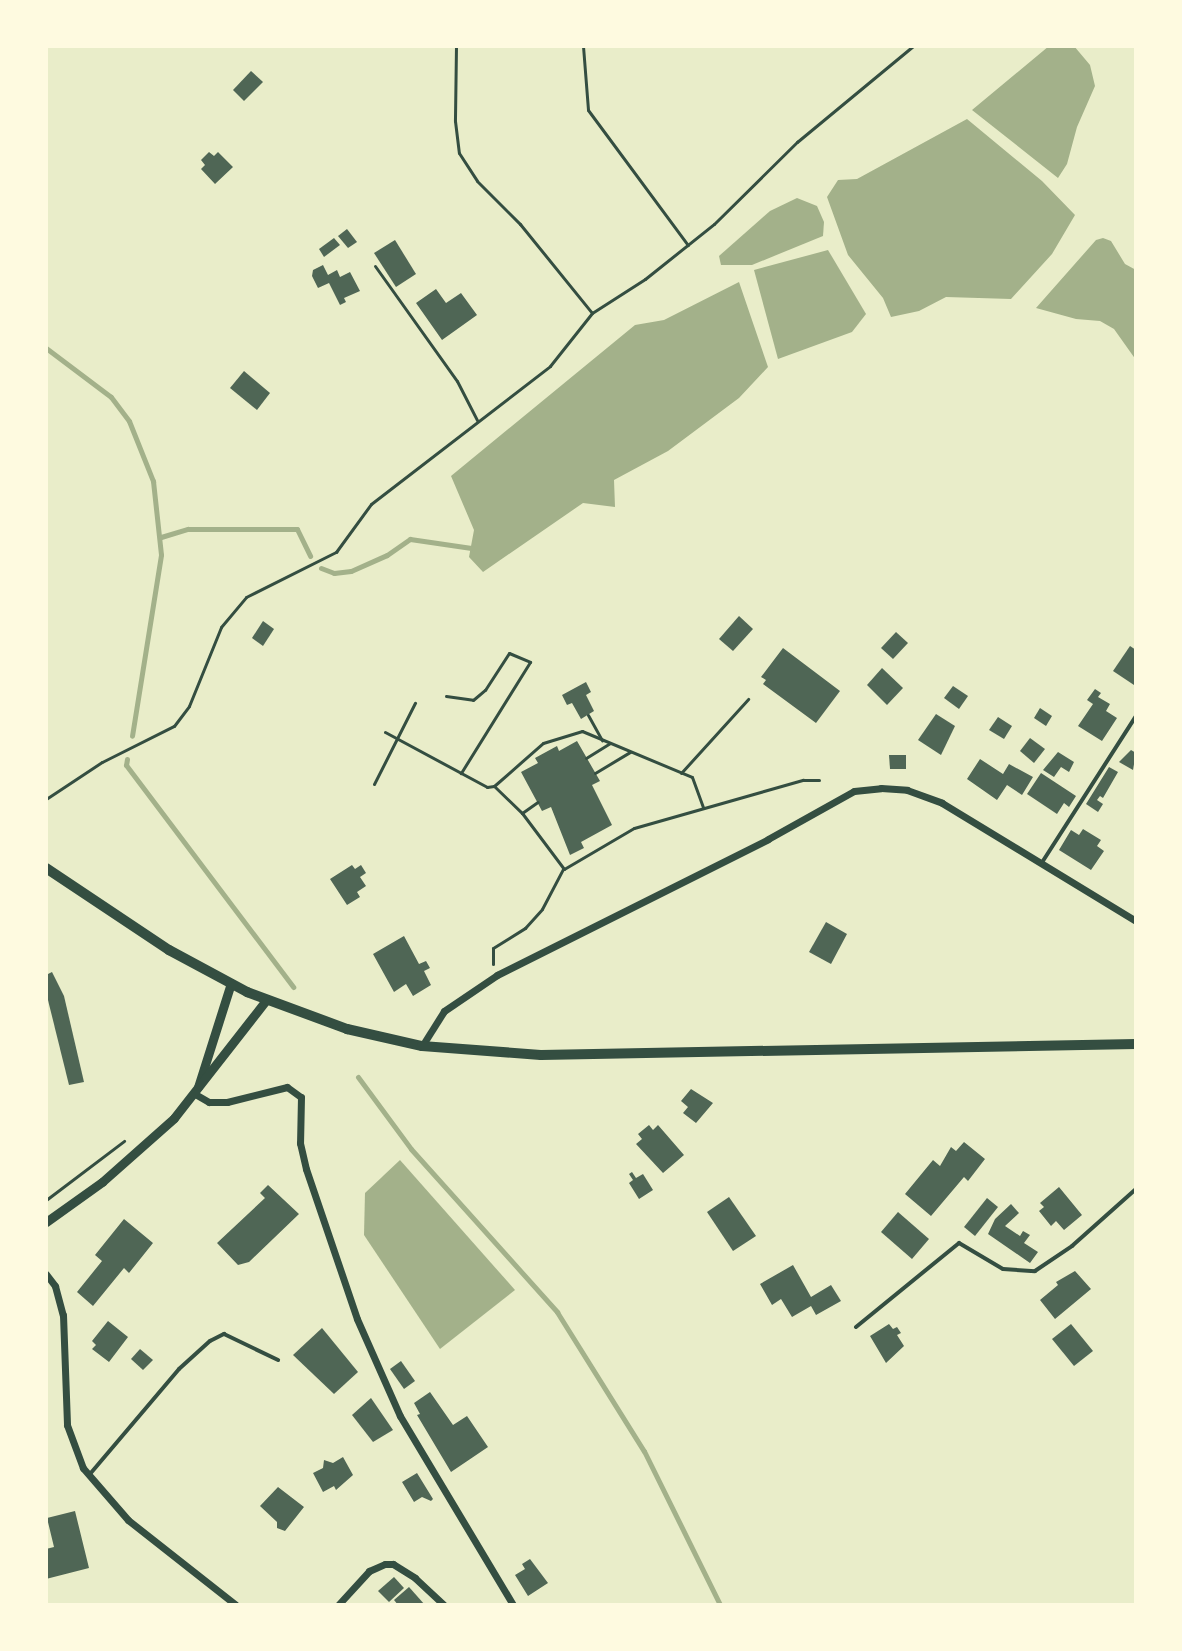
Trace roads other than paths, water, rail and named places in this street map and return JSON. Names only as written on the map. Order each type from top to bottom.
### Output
[{"type":"main road","points":[[46,868],[169,950],[231,983],[347,1029],[422,1046],[541,1055],[1136,1044]]},
{"type":"street","points":[[422,1046],[444,1011],[497,975],[854,791],[881,788],[907,790],[942,803],[1136,921]]},
{"type":"street","points":[[195,1094],[231,983]]},
{"type":"street","points":[[46,1222],[154,1139],[195,1094],[267,999]]},
{"type":"street","points":[[195,1094],[209,1102],[227,1102],[287,1087],[301,1097],[300,1143],[306,1169],[357,1319],[400,1416],[513,1605]]},
{"type":"street","points":[[46,1274],[55,1286],[63,1315],[67,1425],[72,1446],[89,1476],[128,1520],[236,1605]]},
{"type":"street","points":[[338,1605],[369,1571],[385,1564],[393,1564],[415,1578],[444,1605]]},
{"type":"lane","points":[[1041,864],[1136,716]]},
{"type":"lane","points":[[856,1327],[959,1243],[1003,1269],[1035,1271],[1072,1246],[1136,1189]]},
{"type":"lane","points":[[89,1476],[179,1369],[210,1341],[224,1334],[278,1360]]},
{"type":"waterway","points":[[46,348],[111,397],[129,421],[153,481],[161,555],[132,736]]},
{"type":"waterway","points":[[161,537],[188,529],[297,529],[310,556]]},
{"type":"waterway","points":[[321,568],[334,573],[351,571],[387,555],[410,539],[471,548]]},
{"type":"waterway","points":[[127,759],[126,765],[293,987]]},
{"type":"waterway","points":[[358,1077],[411,1149],[557,1312],[644,1451],[720,1605]]}]
